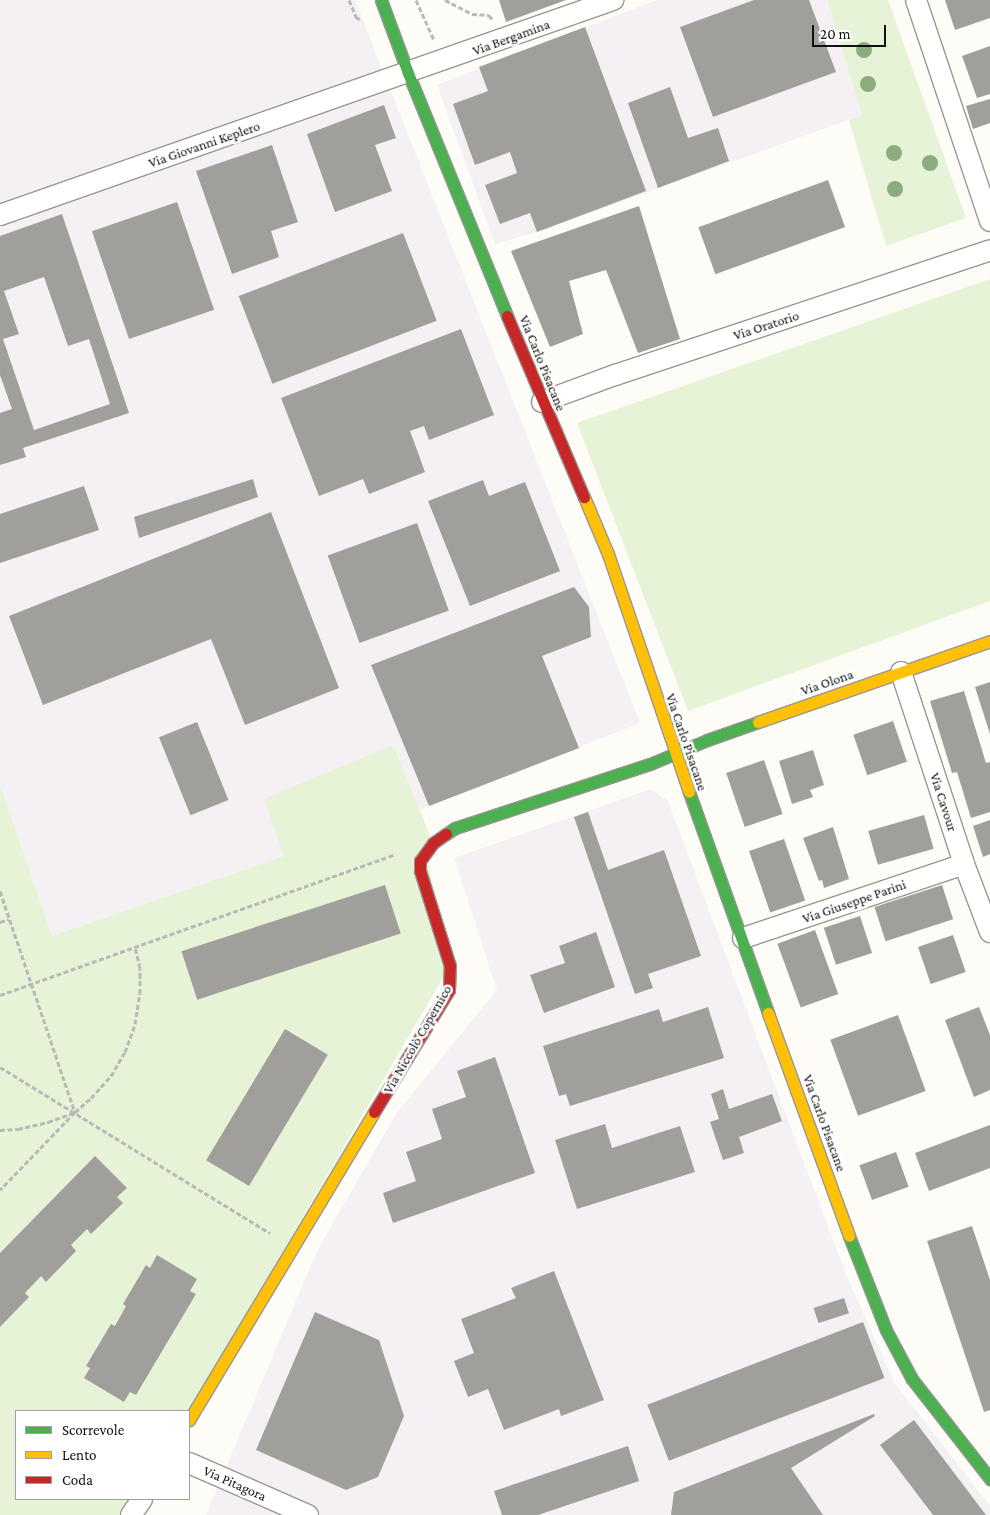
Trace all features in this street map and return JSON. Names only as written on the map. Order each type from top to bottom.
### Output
[{"type":"street","name":"Via Carlo Pisacane","points":[[381,0],[408,73],[542,402],[608,554],[675,753],[862,1273],[886,1330],[912,1379],[990,1479]]},
{"type":"street","name":"Via Bergamina","points":[[408,73],[613,0]]},
{"type":"street","points":[[916,0],[990,221]]},
{"type":"street","name":"Via Giovanni Keplero","points":[[0,215],[408,73]]},
{"type":"street","name":"Via Oratorio","points":[[542,402],[615,375],[990,250]]},
{"type":"street","name":"Via Olona","points":[[675,753],[706,740],[990,641]]},
{"type":"street","name":"Via Cavour","points":[[901,672],[964,864],[990,932]]},
{"type":"street","points":[[420,861],[433,843],[455,828],[650,764],[675,753]]},
{"type":"street","name":"Via Niccolò Copernico","points":[[190,1418],[292,1246],[449,990],[452,979],[450,966],[422,883],[420,861]]},
{"type":"street","name":"Via Giuseppe Parini","points":[[743,938],[964,864]]},
{"type":"street","name":"Via Pitagora","points":[[190,1463],[308,1515]]},
{"type":"street","points":[[131,1515],[141,1500]]},
{"type":"path","points":[[416,0],[429,31],[445,60]]},
{"type":"path","points":[[445,0],[472,14],[490,15],[503,40]]},
{"type":"path","points":[[0,995],[395,854],[420,861]]},
{"type":"path","points":[[0,892],[75,1112]]},
{"type":"path","points":[[0,922],[9,919]]},
{"type":"path","points":[[0,1190],[111,1076],[125,1052],[135,1024],[140,993],[140,968],[135,947]]},
{"type":"path","points":[[0,1067],[292,1246]]},
{"type":"path","points":[[0,1130],[18,1129],[48,1122],[75,1112]]},
{"type":"shaded area","points":[[0,0],[355,0],[640,723],[419,810],[393,745],[284,856],[52,936],[0,784]]},
{"type":"shaded area","points":[[657,0],[827,0],[862,115],[537,232],[495,244],[437,85]]},
{"type":"shaded area","points":[[651,789],[668,801],[847,1277],[894,1382],[990,1506],[990,1515],[206,1515],[317,1251],[396,1114],[497,990],[454,858]]},
{"type":"green space","points":[[827,0],[888,0],[966,218],[886,246],[849,120],[862,115]]},
{"type":"green space","points":[[990,279],[990,601],[688,711],[577,423]]},
{"type":"green space","points":[[393,745],[433,843],[426,852],[450,966],[190,1410],[15,1410],[15,1500],[141,1500],[131,1515],[0,1515],[0,784],[52,936],[284,856],[264,799]]},
{"type":"building","points":[[499,0],[566,0],[506,22]]},
{"type":"building","points":[[754,0],[809,0],[836,72],[713,117],[680,27]]},
{"type":"building","points":[[945,0],[990,0],[990,18],[955,30]]},
{"type":"building","points":[[585,27],[646,191],[537,232],[530,213],[500,224],[485,185],[517,173],[510,152],[475,165],[453,104],[488,91],[479,67]]},
{"type":"building","points":[[990,46],[990,94],[977,98],[962,56]]},
{"type":"building","points":[[670,87],[688,138],[718,128],[729,161],[658,188],[628,103]]},
{"type":"building","points":[[990,99],[990,123],[973,129],[966,106]]},
{"type":"building","points":[[384,105],[396,138],[375,145],[392,191],[335,212],[307,134]]},
{"type":"building","points":[[272,145],[298,222],[271,231],[279,257],[232,274],[196,171]]},
{"type":"building","points":[[828,180],[845,227],[715,274],[698,227]]},
{"type":"building","points":[[177,202],[214,310],[129,339],[92,231]]},
{"type":"building","points":[[639,206],[680,339],[638,353],[606,270],[569,281],[583,334],[550,347],[511,251]]},
{"type":"building","points":[[62,214],[129,413],[23,448],[26,457],[0,465],[0,413],[12,409],[0,375],[0,236]],"holes":[[[44,277],[68,346],[89,339],[110,404],[34,430],[3,339],[19,334],[4,291]]]},
{"type":"building","points":[[403,233],[437,321],[272,384],[239,296]]},
{"type":"building","points":[[461,329],[494,415],[429,440],[424,426],[410,431],[425,472],[369,494],[363,479],[319,496],[281,398]]},
{"type":"building","points":[[253,479],[258,497],[139,538],[134,517]]},
{"type":"building","points":[[483,480],[489,496],[525,482],[560,571],[470,606],[428,501]]},
{"type":"building","points":[[84,486],[99,530],[0,563],[0,514]]},
{"type":"building","points":[[271,512],[339,688],[245,725],[211,639],[43,705],[9,616]]},
{"type":"building","points":[[417,523],[449,610],[360,643],[328,555]]},
{"type":"building","points":[[574,587],[589,607],[591,637],[542,656],[579,748],[429,806],[371,665]]},
{"type":"building","points":[[990,682],[990,734],[975,687]]},
{"type":"building","points":[[964,691],[986,763],[990,762],[990,812],[971,818],[957,772],[952,773],[930,701]]},
{"type":"building","points":[[893,721],[907,762],[867,775],[853,735]]},
{"type":"building","points":[[197,722],[228,800],[190,815],[159,737]]},
{"type":"building","points":[[813,750],[824,785],[810,790],[813,797],[792,804],[779,761]]},
{"type":"building","points":[[764,760],[783,814],[745,827],[726,773]]},
{"type":"building","points":[[588,812],[608,870],[664,850],[701,956],[648,974],[653,988],[635,994],[574,817]]},
{"type":"building","points":[[924,815],[934,849],[878,865],[868,831]]},
{"type":"building","points":[[990,820],[990,854],[983,857],[973,826]]},
{"type":"building","points":[[833,827],[849,879],[824,888],[822,880],[819,881],[803,838]]},
{"type":"building","points":[[784,839],[805,900],[770,913],[749,851]]},
{"type":"building","points":[[385,885],[401,934],[197,1000],[181,951]]},
{"type":"building","points":[[942,885],[953,919],[886,941],[874,907]]},
{"type":"building","points":[[860,916],[872,953],[836,965],[824,928]]},
{"type":"building","points":[[815,930],[838,994],[801,1008],[777,944]]},
{"type":"building","points":[[596,932],[615,987],[544,1013],[530,975],[565,963],[559,946]]},
{"type":"building","points":[[953,935],[966,972],[931,984],[918,947]]},
{"type":"building","points":[[708,1007],[724,1058],[570,1106],[566,1094],[559,1096],[543,1046],[659,1009],[663,1022]]},
{"type":"building","points":[[979,1007],[990,1035],[990,1090],[974,1097],[945,1020]]},
{"type":"building","points":[[898,1015],[926,1091],[858,1116],[830,1040]]},
{"type":"building","points":[[285,1029],[328,1055],[249,1186],[206,1160]]},
{"type":"building","points":[[495,1057],[535,1173],[393,1223],[383,1193],[416,1181],[406,1152],[442,1139],[432,1109],[466,1097],[457,1071]]},
{"type":"building","points":[[723,1089],[729,1109],[772,1094],[782,1121],[739,1137],[744,1153],[723,1160],[710,1122],[719,1119],[711,1094]]},
{"type":"building","points":[[605,1124],[612,1148],[680,1126],[695,1172],[577,1209],[555,1140]]},
{"type":"building","points":[[990,1125],[990,1168],[929,1191],[915,1153]]},
{"type":"building","points":[[896,1152],[909,1187],[872,1200],[859,1165]]},
{"type":"building","points":[[95,1156],[127,1188],[117,1197],[123,1203],[91,1234],[87,1229],[71,1245],[76,1251],[46,1282],[41,1276],[25,1293],[29,1297],[0,1327],[0,1253]]},
{"type":"building","points":[[972,1226],[990,1280],[990,1410],[984,1412],[927,1241]]},
{"type":"building","points":[[157,1255],[197,1279],[190,1291],[196,1294],[136,1395],[130,1392],[124,1402],[84,1378],[90,1368],[86,1366],[111,1324],[115,1326],[126,1306],[123,1304],[146,1265],[150,1268]]},
{"type":"building","points":[[554,1271],[604,1400],[561,1416],[559,1409],[504,1430],[488,1389],[468,1397],[454,1361],[474,1353],[461,1319],[516,1298],[511,1288]]},
{"type":"building","points":[[844,1298],[849,1313],[819,1323],[814,1308]]},
{"type":"building","points":[[315,1312],[379,1340],[404,1416],[378,1477],[346,1490],[256,1450]]},
{"type":"building","points":[[863,1322],[885,1378],[669,1461],[647,1405]]},
{"type":"building","points":[[874,1414],[875,1416],[791,1468],[823,1515],[671,1515],[674,1492]]},
{"type":"building","points":[[914,1420],[986,1515],[933,1515],[880,1445]]},
{"type":"building","points":[[628,1446],[639,1481],[538,1515],[502,1515],[494,1491]]},
{"type":"traffic: fast","points":[[381,0],[408,73],[507,316]]},
{"type":"traffic: fast","points":[[446,834],[455,828],[650,764],[707,740],[758,722]]},
{"type":"traffic: fast","points":[[689,792],[768,1013]]},
{"type":"traffic: fast","points":[[849,1236],[886,1330],[912,1379],[990,1479]]},
{"type":"traffic: slow","points":[[584,497],[608,554],[689,792]]},
{"type":"traffic: slow","points":[[758,722],[990,641]]},
{"type":"traffic: slow","points":[[768,1013],[849,1236]]},
{"type":"traffic: slow","points":[[190,1418],[374,1112]]},
{"type":"traffic: jam","points":[[507,316],[584,497]]},
{"type":"traffic: jam","points":[[374,1112],[449,990],[450,966],[420,871],[420,861],[433,843],[446,834]]}]
